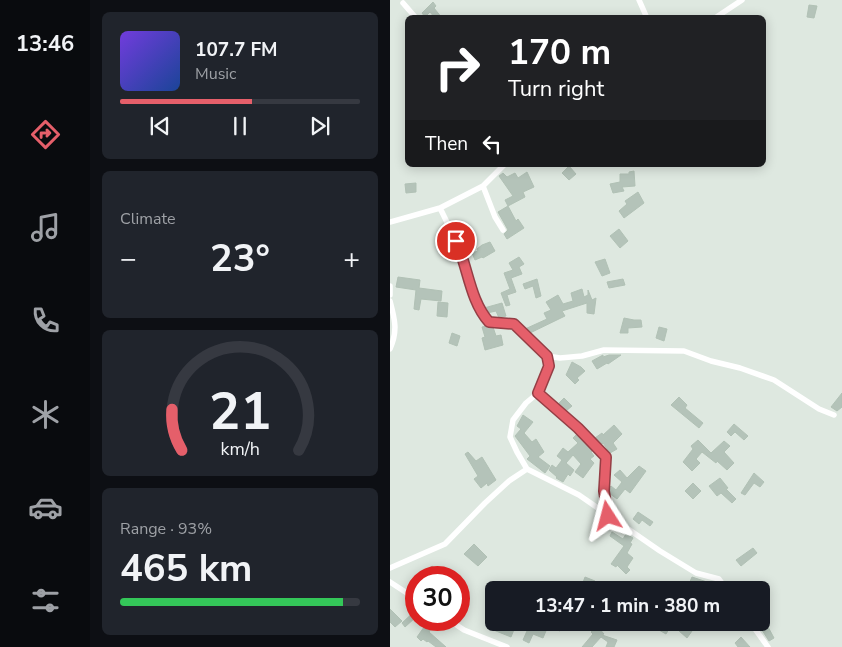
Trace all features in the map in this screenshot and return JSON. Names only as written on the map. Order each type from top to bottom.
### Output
[{"type":"street","points":[[639,0],[646,15]]},
{"type":"street","points":[[720,15],[742,0]]},
{"type":"street","points":[[403,3],[413,15]]},
{"type":"street","points":[[390,222],[440,208],[483,186],[502,167]]},
{"type":"street","points":[[483,186],[503,230]]},
{"type":"street","points":[[440,208],[463,255],[480,312],[489,322],[514,324],[547,356],[549,366],[538,393],[526,403],[513,420],[510,437],[516,452],[527,470],[578,496],[696,573],[720,581]]},
{"type":"street","points":[[390,286],[390,295]]},
{"type":"street","points":[[390,301],[396,337],[390,349]]},
{"type":"street","points":[[547,356],[560,358],[582,356],[604,350],[684,351],[774,380],[819,409],[834,415]]},
{"type":"street","points":[[538,393],[578,428],[606,457],[604,491],[608,516]]},
{"type":"street","points":[[390,568],[445,544],[485,502],[509,481],[527,470]]},
{"type":"street","points":[[390,582],[405,592]]},
{"type":"street","points":[[467,631],[507,647]]},
{"type":"street","points":[[756,631],[768,647]]},
{"type":"building","points":[[433,2],[436,6],[434,8],[440,15],[432,15],[430,12],[427,15],[422,13]]},
{"type":"building","points":[[809,5],[817,6],[814,18],[807,17]]},
{"type":"building","points":[[570,167],[576,174],[569,180],[562,173]]},
{"type":"building","points":[[634,171],[635,186],[622,187],[624,191],[613,193],[610,184],[620,182],[620,174],[629,174],[629,172]]},
{"type":"building","points":[[527,172],[534,187],[523,192],[525,197],[508,206],[505,200],[513,196],[499,176],[503,173],[507,177],[515,173],[518,178]]},
{"type":"building","points":[[416,183],[416,192],[406,193],[405,184]]},
{"type":"building","points":[[638,192],[644,203],[624,218],[619,211],[627,204],[625,201]]},
{"type":"building","points":[[508,206],[516,221],[518,219],[524,228],[507,239],[504,234],[508,230],[498,212]]},
{"type":"building","points":[[619,229],[628,241],[620,248],[610,236]]},
{"type":"building","points":[[490,242],[495,251],[475,260],[472,253],[478,251],[477,249],[482,245]]},
{"type":"building","points":[[519,257],[524,264],[519,267],[522,274],[511,278],[516,292],[507,295],[510,305],[506,306],[501,293],[510,289],[504,273],[513,270],[509,263]]},
{"type":"building","points":[[605,259],[610,273],[602,276],[595,262]]},
{"type":"building","points":[[398,277],[420,280],[419,288],[442,291],[441,301],[421,299],[419,310],[414,309],[416,290],[396,287]]},
{"type":"building","points":[[537,279],[541,296],[536,298],[533,286],[525,289],[523,284]]},
{"type":"building","points":[[623,279],[625,285],[609,288],[607,282]]},
{"type":"building","points":[[582,289],[584,297],[588,295],[588,290],[592,300],[596,298],[594,314],[587,313],[587,303],[562,311],[565,316],[530,333],[525,329],[547,319],[544,313],[551,310],[546,302],[558,295],[563,304],[573,301],[571,293]]},
{"type":"building","points":[[438,302],[448,303],[447,317],[437,316]]},
{"type":"building","points":[[502,303],[506,316],[499,318],[496,311],[487,313],[484,310],[484,308]]},
{"type":"building","points":[[624,318],[641,320],[642,327],[628,328],[628,333],[620,333]]},
{"type":"building","points":[[482,327],[493,327],[496,336],[501,335],[503,345],[485,350],[482,338],[485,337]]},
{"type":"building","points":[[659,327],[667,329],[664,341],[656,338]]},
{"type":"building","points":[[452,333],[460,336],[457,346],[449,343]]},
{"type":"building","points":[[603,355],[603,357],[621,355],[597,369],[592,361]]},
{"type":"building","points":[[572,362],[585,371],[577,378],[579,380],[575,384],[566,375]]},
{"type":"building","points":[[842,393],[842,407],[837,411],[831,407]]},
{"type":"building","points":[[679,397],[687,405],[685,408],[703,423],[699,428],[671,405]]},
{"type":"building","points":[[564,398],[572,406],[566,411],[558,404]]},
{"type":"building","points":[[523,415],[533,422],[524,433],[532,442],[536,439],[544,452],[538,457],[550,466],[545,473],[527,459],[530,456],[515,436],[521,429],[517,426]]},
{"type":"building","points":[[734,424],[748,436],[744,440],[735,432],[731,436],[727,432]]},
{"type":"building","points":[[614,425],[622,434],[613,443],[617,449],[610,453],[603,443],[601,445],[595,438],[602,433],[603,435]]},
{"type":"building","points":[[577,434],[593,450],[591,452],[594,456],[590,459],[594,463],[583,478],[575,472],[581,464],[573,455],[566,463],[574,470],[570,476],[568,474],[563,482],[556,478],[549,470],[552,465],[556,468],[562,460],[557,456],[563,448],[568,452],[578,443],[573,438]]},
{"type":"building","points":[[698,440],[711,453],[724,441],[730,446],[724,452],[734,463],[727,470],[702,452],[696,459],[700,463],[692,471],[683,462],[693,449],[691,446]]},
{"type":"building","points":[[468,452],[476,461],[482,457],[496,480],[488,486],[487,483],[481,488],[474,479],[478,476],[465,454]]},
{"type":"building","points":[[639,466],[646,471],[630,493],[625,489],[617,499],[609,493],[611,486],[616,490],[622,482],[614,475],[620,470],[627,478]]},
{"type":"building","points":[[754,473],[764,482],[760,487],[754,483],[745,495],[741,493]]},
{"type":"building","points":[[720,478],[728,488],[726,489],[736,499],[732,503],[721,493],[717,496],[709,486]]},
{"type":"building","points":[[693,483],[701,491],[693,499],[685,491]]},
{"type":"building","points":[[638,512],[653,522],[650,526],[642,520],[639,524],[633,519]]},
{"type":"building","points":[[612,532],[623,539],[626,534],[633,538],[627,553],[633,558],[627,567],[630,570],[626,574],[617,565],[616,567],[611,564],[624,546],[610,536]]},
{"type":"building","points":[[474,544],[487,557],[478,566],[464,554]]},
{"type":"building","points":[[753,548],[757,553],[741,566],[736,560]]},
{"type":"building","points":[[585,577],[595,581],[584,581]]},
{"type":"building","points":[[692,577],[704,581],[690,581]]},
{"type":"building","points":[[390,609],[402,621],[395,627],[390,622]]},
{"type":"building","points":[[421,631],[430,631],[446,647],[436,647],[423,639],[421,641],[417,637]]},
{"type":"building","points":[[496,631],[513,631],[511,637]]},
{"type":"building","points":[[527,631],[546,631],[543,638],[533,634],[529,643],[523,640]]},
{"type":"building","points":[[601,631],[604,634],[602,635],[617,640],[614,647],[606,647],[608,642],[601,637],[592,647],[582,647],[593,634],[591,632]]},
{"type":"building","points":[[679,631],[692,631],[687,638]]},
{"type":"building","points":[[763,631],[770,631],[774,638],[769,641]]},
{"type":"building","points":[[741,637],[750,647],[738,647],[735,643]]},
{"type":"route","points":[[456,241],[463,255],[480,312],[489,322],[514,324],[547,356],[549,366],[538,393],[578,428],[606,457],[604,491],[608,516]]}]
